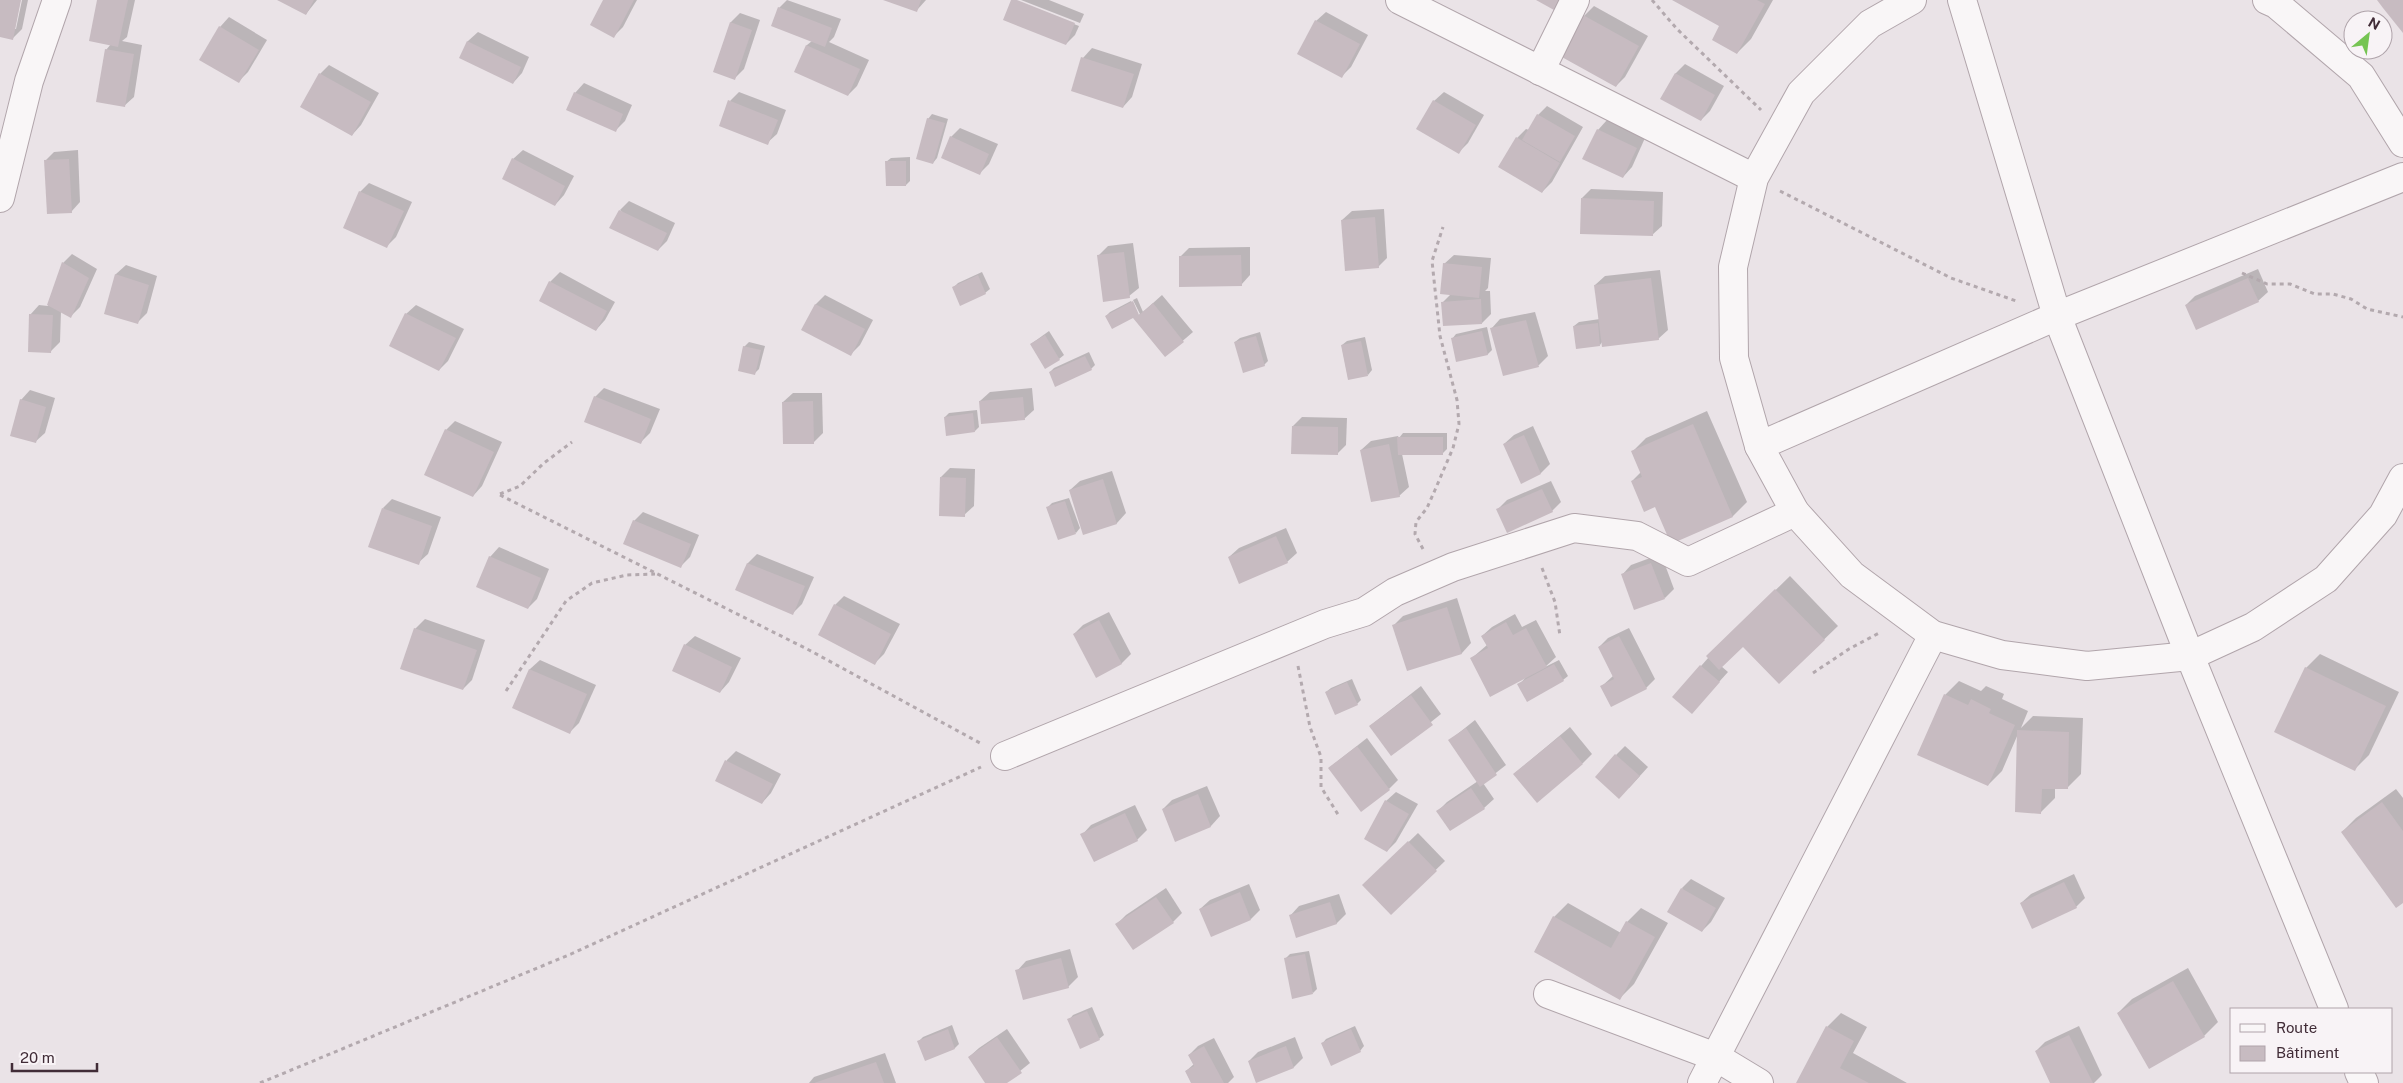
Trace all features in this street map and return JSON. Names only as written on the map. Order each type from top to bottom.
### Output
[{"type":"street","points":[[0,198],[29,81],[57,0]]},
{"type":"street","points":[[1400,0],[1754,178]]},
{"type":"street","points":[[1540,71],[1576,0]]},
{"type":"street","points":[[1912,0],[1870,24],[1801,93],[1754,178],[1733,267],[1734,358],[1759,446],[1795,512],[1852,575],[1932,635],[2002,655],[2087,666],[2190,656],[2254,627],[2326,579],[2383,515],[2403,478]]},
{"type":"street","points":[[1962,0],[2057,316],[2190,656],[2334,1008]]},
{"type":"street","points":[[2273,1],[2362,76],[2403,143]]},
{"type":"street","points":[[1759,446],[2057,316],[2403,177]]},
{"type":"street","points":[[1005,756],[1325,624],[1364,612],[1395,592],[1433,575],[1574,528],[1637,536],[1688,562],[1795,512]]},
{"type":"street","points":[[1702,1083],[1932,635]]},
{"type":"street","points":[[1548,994],[1716,1057],[1759,1083]]},
{"type":"path","points":[[1652,0],[1677,29],[1715,67],[1782,128]]},
{"type":"path","points":[[1754,178],[1951,278],[2057,316]]},
{"type":"path","points":[[1433,575],[1424,549],[1415,534],[1416,522],[1435,490],[1453,448],[1459,424],[1457,400],[1440,336],[1432,261],[1443,227]]},
{"type":"path","points":[[2222,250],[2240,272],[2267,284],[2290,284],[2315,294],[2333,294],[2351,299],[2367,309],[2403,317]]},
{"type":"path","points":[[572,442],[544,463],[520,486],[500,495],[808,650],[1005,756]]},
{"type":"path","points":[[1533,541],[1555,602],[1560,636]]},
{"type":"path","points":[[506,692],[566,601],[592,583],[627,575],[658,574]]},
{"type":"path","points":[[1813,673],[1849,649],[1908,616]]},
{"type":"path","points":[[1296,658],[1310,726],[1321,757],[1321,787],[1339,816]]},
{"type":"path","points":[[260,1083],[571,954],[1005,756]]},
{"type":"building","points":[[0,0],[21,0],[13,40],[0,37]]},
{"type":"building","points":[[97,0],[128,0],[118,47],[89,41]]},
{"type":"building","points":[[277,0],[314,0],[306,15]]},
{"type":"building","points":[[603,0],[634,0],[614,38],[590,25]]},
{"type":"building","points":[[883,0],[921,0],[917,12]]},
{"type":"building","points":[[1011,0],[1017,0],[1075,23],[1066,45],[1003,20]]},
{"type":"building","points":[[1536,0],[1560,0],[1554,10]]},
{"type":"building","points":[[1672,0],[1757,0],[1765,4],[1737,54],[1712,40],[1719,26]]},
{"type":"building","points":[[2377,0],[2403,0],[2403,33],[2393,20],[2393,10],[2385,10]]},
{"type":"building","points":[[778,7],[832,28],[825,47],[771,26]]},
{"type":"building","points":[[1583,15],[1639,46],[1616,87],[1560,56]]},
{"type":"building","points":[[1315,20],[1360,44],[1342,78],[1297,54]]},
{"type":"building","points":[[730,22],[752,30],[735,80],[713,72]]},
{"type":"building","points":[[219,26],[259,50],[239,83],[199,60]]},
{"type":"building","points":[[467,41],[521,67],[513,84],[459,58]]},
{"type":"building","points":[[806,45],[860,69],[848,96],[794,72]]},
{"type":"building","points":[[105,49],[134,54],[125,107],[96,102]]},
{"type":"building","points":[[1081,57],[1134,74],[1123,108],[1071,91]]},
{"type":"building","points":[[319,73],[371,102],[352,136],[300,107]]},
{"type":"building","points":[[1675,73],[1715,95],[1701,121],[1660,99]]},
{"type":"building","points":[[574,92],[623,114],[616,132],[566,110]]},
{"type":"building","points":[[728,100],[778,120],[768,145],[719,126]]},
{"type":"building","points":[[1433,100],[1476,125],[1459,154],[1416,129]]},
{"type":"building","points":[[1537,114],[1575,136],[1560,162],[1522,140]]},
{"type":"building","points":[[927,118],[945,123],[933,164],[916,159]]},
{"type":"building","points":[[1597,129],[1637,148],[1623,178],[1582,159]]},
{"type":"building","points":[[950,136],[989,154],[980,175],[941,158]]},
{"type":"building","points":[[1516,137],[1560,163],[1542,193],[1498,167]]},
{"type":"building","points":[[512,158],[565,186],[555,206],[502,179]]},
{"type":"building","points":[[69,159],[72,213],[47,214],[44,160]]},
{"type":"building","points":[[885,161],[906,161],[906,186],[886,186]]},
{"type":"building","points":[[359,191],[404,211],[387,248],[343,228]]},
{"type":"building","points":[[1581,198],[1654,201],[1653,236],[1580,234]]},
{"type":"building","points":[[619,210],[667,233],[658,251],[609,228]]},
{"type":"building","points":[[1375,217],[1379,268],[1345,271],[1341,220]]},
{"type":"building","points":[[1124,252],[1130,298],[1103,302],[1097,255]]},
{"type":"building","points":[[1241,255],[1242,286],[1179,287],[1179,256]]},
{"type":"building","points":[[62,262],[89,278],[71,318],[47,305]]},
{"type":"building","points":[[1443,263],[1482,267],[1479,298],[1440,294]]},
{"type":"building","points":[[115,274],[149,285],[138,324],[104,314]]},
{"type":"building","points":[[978,275],[986,294],[960,306],[952,287]]},
{"type":"building","points":[[1651,278],[1659,340],[1602,347],[1594,285]]},
{"type":"building","points":[[2248,278],[2259,302],[2196,330],[2185,305]]},
{"type":"building","points":[[549,281],[607,311],[596,331],[539,301]]},
{"type":"building","points":[[1481,299],[1482,324],[1443,326],[1441,302]]},
{"type":"building","points":[[1133,301],[1139,315],[1153,303],[1184,342],[1165,357],[1133,318],[1112,329],[1105,316]]},
{"type":"building","points":[[815,304],[865,329],[851,356],[801,330]]},
{"type":"building","points":[[405,313],[456,338],[439,371],[389,346]]},
{"type":"building","points":[[29,314],[53,315],[51,353],[28,352]]},
{"type":"building","points":[[1526,320],[1539,367],[1503,376],[1490,328]]},
{"type":"building","points":[[1598,323],[1600,346],[1576,349],[1573,326]]},
{"type":"building","points":[[1482,331],[1488,355],[1456,362],[1451,338]]},
{"type":"building","points":[[1045,335],[1060,360],[1045,369],[1030,344]]},
{"type":"building","points":[[1256,336],[1265,366],[1243,373],[1234,342]]},
{"type":"building","points":[[1361,341],[1368,376],[1348,380],[1341,345]]},
{"type":"building","points":[[743,346],[761,350],[755,375],[738,371]]},
{"type":"building","points":[[1085,356],[1092,370],[1055,387],[1049,372]]},
{"type":"building","points":[[594,396],[651,419],[641,444],[584,422]]},
{"type":"building","points":[[1023,397],[1025,420],[981,424],[979,401]]},
{"type":"building","points":[[20,399],[46,407],[36,443],[10,436]]},
{"type":"building","points":[[813,401],[814,444],[783,444],[782,402]]},
{"type":"building","points":[[973,413],[975,432],[946,436],[944,417]]},
{"type":"building","points":[[1693,424],[1733,517],[1671,544],[1655,507],[1644,512],[1631,481],[1642,477],[1631,451]]},
{"type":"building","points":[[1292,426],[1338,427],[1338,455],[1291,454]]},
{"type":"building","points":[[445,429],[494,452],[473,497],[424,475]]},
{"type":"building","points":[[1524,435],[1541,474],[1521,484],[1503,444]]},
{"type":"building","points":[[1397,437],[1443,437],[1443,455],[1398,455]]},
{"type":"building","points":[[1389,444],[1400,497],[1371,502],[1360,450]]},
{"type":"building","points":[[940,477],[966,478],[965,517],[939,516]]},
{"type":"building","points":[[1103,479],[1117,524],[1083,535],[1069,490]]},
{"type":"building","points":[[1542,489],[1553,512],[1507,533],[1496,509]]},
{"type":"building","points":[[1065,501],[1076,534],[1058,540],[1046,507]]},
{"type":"building","points":[[382,508],[432,526],[419,565],[368,547]]},
{"type":"building","points":[[633,520],[691,544],[681,568],[623,544]]},
{"type":"building","points":[[1276,536],[1288,563],[1239,584],[1228,557]]},
{"type":"building","points":[[489,556],[541,578],[528,609],[476,587]]},
{"type":"building","points":[[747,563],[805,586],[793,615],[735,590]]},
{"type":"building","points":[[1651,563],[1665,599],[1634,610],[1621,574]]},
{"type":"building","points":[[1775,589],[1825,640],[1779,684],[1743,647],[1719,670],[1706,656]]},
{"type":"building","points":[[834,604],[891,634],[875,665],[818,635]]},
{"type":"building","points":[[1447,607],[1462,654],[1407,671],[1392,625]]},
{"type":"building","points":[[1099,620],[1122,664],[1096,678],[1073,634]]},
{"type":"building","points":[[1506,622],[1513,635],[1526,628],[1547,667],[1490,697],[1470,658],[1488,648],[1481,636]]},
{"type":"building","points":[[414,628],[477,650],[463,690],[400,669]]},
{"type":"building","points":[[1619,636],[1647,689],[1611,707],[1600,686],[1614,679],[1598,647]]},
{"type":"building","points":[[684,644],[732,667],[720,693],[672,671]]},
{"type":"building","points":[[1554,664],[1564,681],[1527,702],[1517,684]]},
{"type":"building","points":[[1700,665],[1720,682],[1692,714],[1672,697]]},
{"type":"building","points":[[2305,667],[2386,706],[2355,771],[2274,732]]},
{"type":"building","points":[[529,669],[587,694],[570,734],[512,708]]},
{"type":"building","points":[[1347,682],[1358,705],[1335,715],[1325,692]]},
{"type":"building","points":[[1944,694],[1968,705],[1971,699],[1991,709],[1989,713],[2015,725],[1988,786],[1917,755]]},
{"type":"building","points":[[1411,695],[1433,725],[1391,756],[1369,726]]},
{"type":"building","points":[[1466,728],[1497,775],[1480,787],[1448,740]]},
{"type":"building","points":[[2017,730],[2069,732],[2068,789],[2042,789],[2041,814],[2015,812]]},
{"type":"building","points":[[1560,736],[1583,764],[1537,803],[1513,774]]},
{"type":"building","points":[[1357,746],[1390,790],[1361,812],[1328,768]]},
{"type":"building","points":[[1615,754],[1640,776],[1619,799],[1595,777]]},
{"type":"building","points":[[725,760],[773,784],[762,804],[715,781]]},
{"type":"building","points":[[1471,788],[1485,809],[1450,831],[1436,811]]},
{"type":"building","points":[[1198,794],[1211,827],[1175,842],[1162,809]]},
{"type":"building","points":[[1385,800],[1409,814],[1387,852],[1364,839]]},
{"type":"building","points":[[2382,802],[2403,831],[2403,903],[2396,908],[2341,832]]},
{"type":"building","points":[[1125,813],[1138,841],[1094,862],[1080,834]]},
{"type":"building","points":[[1408,841],[1437,871],[1391,915],[1362,885]]},
{"type":"building","points":[[2064,882],[2077,908],[2032,929],[2020,903]]},
{"type":"building","points":[[1681,888],[1716,908],[1702,932],[1667,912]]},
{"type":"building","points":[[1240,892],[1251,920],[1211,937],[1199,909]]},
{"type":"building","points":[[1156,897],[1174,923],[1133,950],[1115,924]]},
{"type":"building","points":[[1330,902],[1337,924],[1296,938],[1289,915]]},
{"type":"building","points":[[1553,916],[1611,948],[1626,921],[1655,937],[1620,1000],[1534,952]]},
{"type":"building","points":[[1305,954],[1313,994],[1292,999],[1284,958]]},
{"type":"building","points":[[1061,958],[1069,988],[1023,1000],[1015,970]]},
{"type":"building","points":[[2173,981],[2205,1037],[2149,1069],[2117,1013]]},
{"type":"building","points":[[1087,1011],[1100,1040],[1080,1049],[1067,1019]]},
{"type":"building","points":[[1826,1026],[1854,1041],[1840,1068],[1869,1083],[1796,1083]]},
{"type":"building","points":[[948,1029],[955,1049],[925,1061],[917,1041]]},
{"type":"building","points":[[1351,1029],[1361,1052],[1331,1066],[1321,1043]]},
{"type":"building","points":[[2069,1035],[2093,1083],[2050,1083],[2035,1051]]},
{"type":"building","points":[[997,1037],[1022,1073],[1007,1083],[985,1083],[968,1057]]},
{"type":"building","points":[[1204,1046],[1224,1083],[1191,1083],[1185,1071],[1194,1066],[1188,1055]]},
{"type":"building","points":[[1286,1046],[1294,1068],[1256,1083],[1248,1061]]},
{"type":"building","points":[[876,1062],[884,1083],[814,1083]]}]
